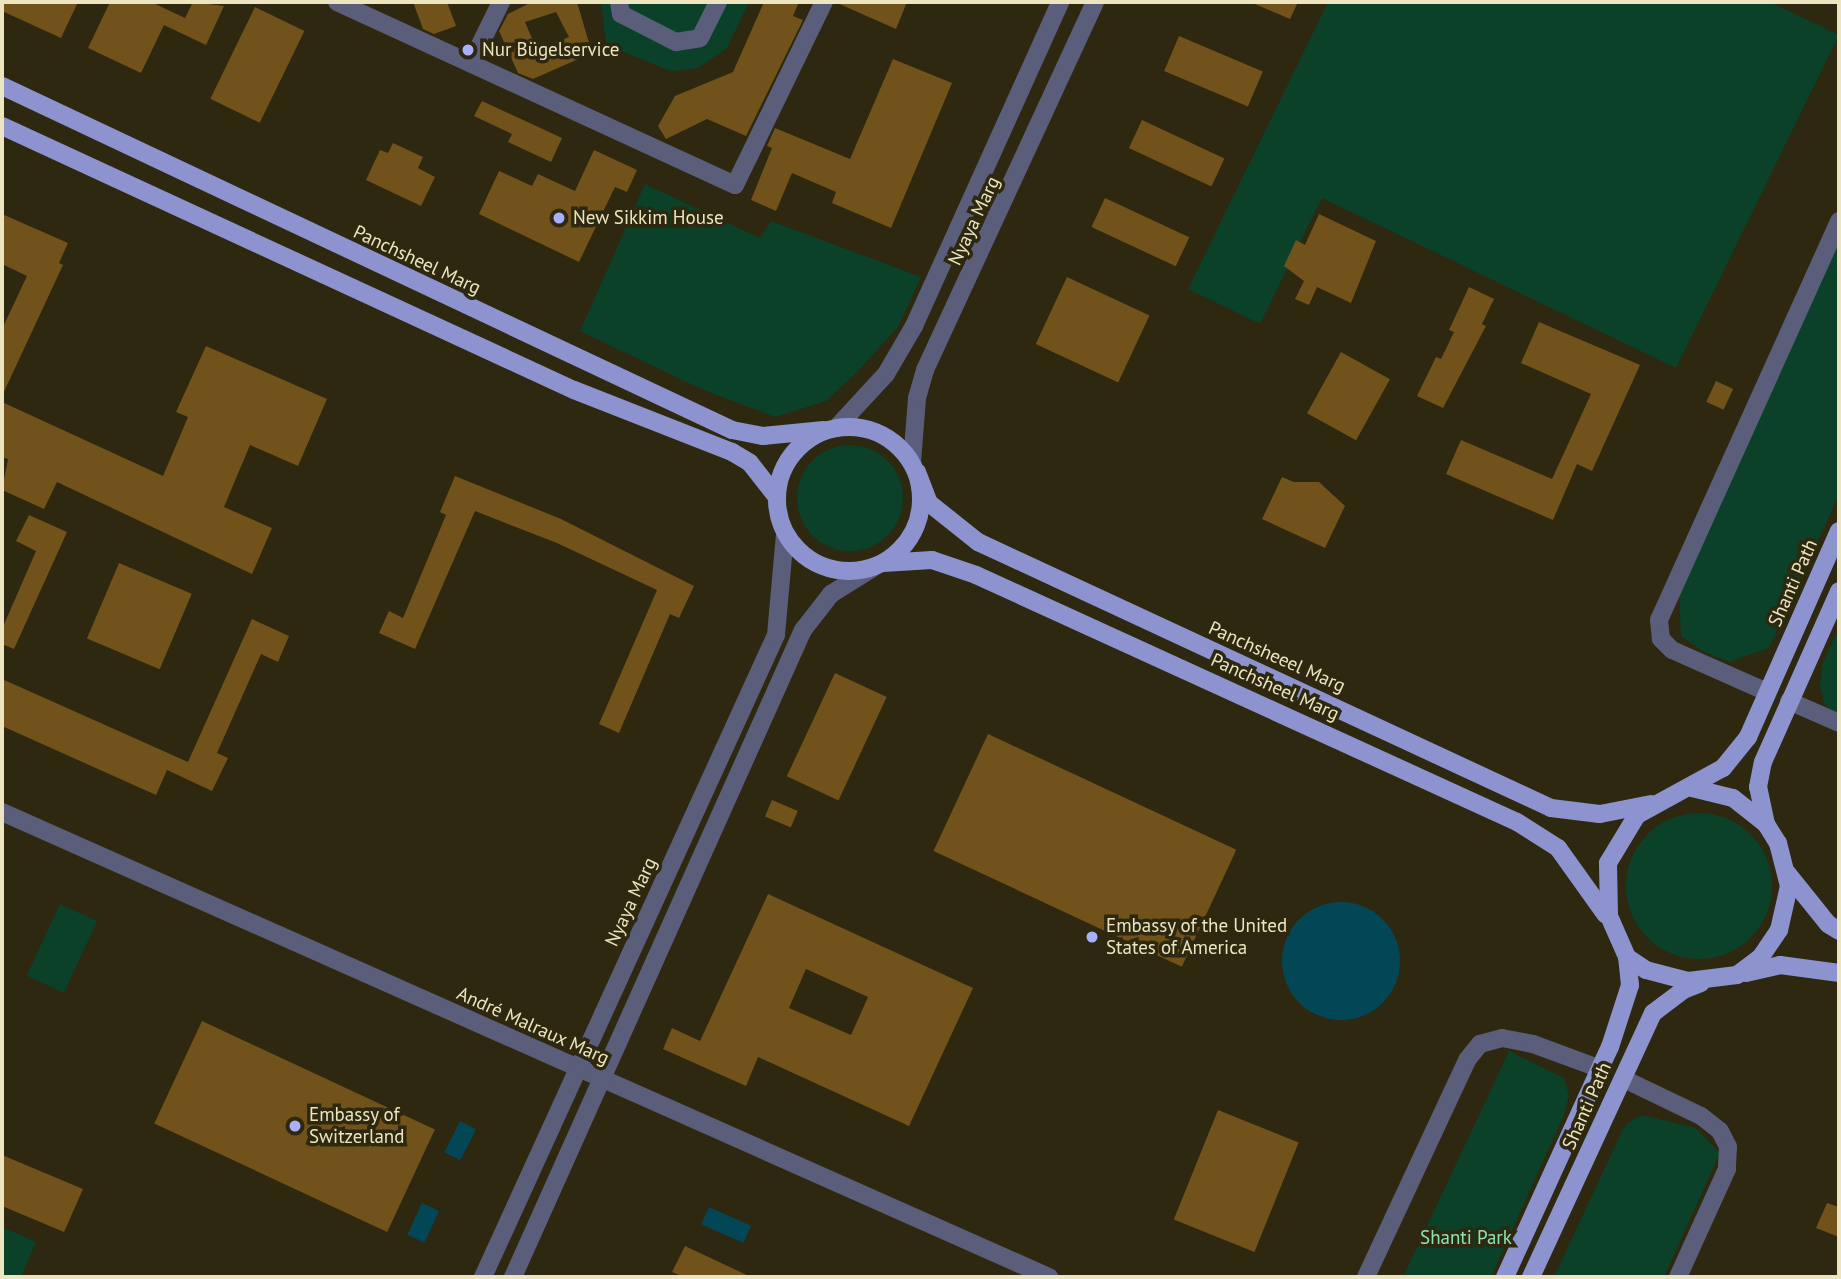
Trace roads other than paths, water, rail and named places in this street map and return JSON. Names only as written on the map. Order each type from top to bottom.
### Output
[{"type":"main road","name":"Panchsheel Marg","points":[[2,86],[732,430],[763,436],[831,429]]},
{"type":"main road","points":[[2,126],[574,390],[732,452],[750,463],[776,496]]},
{"type":"main road","points":[[831,429],[880,433],[914,467],[920,514],[913,534],[878,566],[848,572],[823,567],[801,554],[785,535],[776,496],[782,468],[794,453],[831,429]]},
{"type":"main road","name":"Panchsheeel Marg","points":[[914,467],[929,503],[978,542],[1551,808],[1600,814],[1653,804]]},
{"type":"main road","name":"Shanti Path","points":[[1692,788],[1723,768],[1748,737],[1839,531]]},
{"type":"main road","name":"Panchsheel Marg","points":[[878,566],[932,561],[976,575],[1517,822],[1558,848],[1610,921]]},
{"type":"main road","points":[[1766,824],[1758,786],[1789,701],[1839,591]]},
{"type":"main road","points":[[1737,975],[1761,957],[1779,930],[1787,909],[1787,873],[1778,843],[1766,824],[1733,798],[1692,788],[1653,804],[1625,830],[1611,855],[1605,881],[1610,921],[1627,957],[1646,970],[1688,981],[1710,980],[1737,975],[1780,965],[1839,972]]},
{"type":"main road","points":[[1787,873],[1820,915],[1839,931]]},
{"type":"main road","name":"Shanti Path","points":[[1505,1277],[1601,1069],[1630,985],[1627,957]]},
{"type":"main road","name":"Shanti Path","points":[[1531,1277],[1653,1013],[1683,990],[1710,980]]},
{"type":"street","points":[[337,2],[735,185],[824,2]]},
{"type":"street","points":[[471,63],[501,2]]},
{"type":"street","points":[[619,2],[621,14],[677,43],[700,38],[718,2]]},
{"type":"street","name":"Nyaya Marg","points":[[831,429],[886,374],[914,326],[1060,2]]},
{"type":"street","name":"Nyaya Marg","points":[[914,467],[917,398],[925,370],[1095,2]]},
{"type":"street","points":[[1768,692],[1672,650],[1661,639],[1659,620],[1839,221]]},
{"type":"street","name":"Nyaya Marg","points":[[483,1277],[776,635],[785,535]]},
{"type":"street","points":[[513,1277],[803,630],[831,594],[878,566]]},
{"type":"street","points":[[1789,701],[1839,723]]},
{"type":"street","name":"André Malraux Marg","points":[[2,812],[1049,1277]]},
{"type":"street","points":[[1366,1277],[1467,1060],[1480,1044],[1502,1038],[1533,1044],[1601,1069]]},
{"type":"street","points":[[1624,1079],[1701,1116],[1720,1131],[1728,1147],[1727,1169],[1678,1277]]},
{"type":"water","points":[[1341,902],[1364,906],[1383,919],[1396,938],[1400,961],[1396,984],[1383,1003],[1364,1016],[1341,1020],[1318,1016],[1299,1003],[1286,984],[1282,961],[1286,938],[1299,919],[1318,906]]},
{"type":"water","points":[[460,1121],[476,1129],[460,1160],[444,1152]]},
{"type":"water","points":[[422,1203],[439,1211],[424,1243],[407,1235]]},
{"type":"water","points":[[709,1207],[751,1226],[743,1243],[701,1224]]},
{"type":"place","name":"Nur Bügelservice","points":[[468,50]]},
{"type":"place","name":"New Sikkim House","points":[[559,218]]},
{"type":"place","name":"Embassy of the United States of America","points":[[1092,937]]},
{"type":"place","name":"Embassy of Switzerland","points":[[295,1126]]},
{"type":"park label","name":"Shanti Park","points":[[1466,1238]]}]
